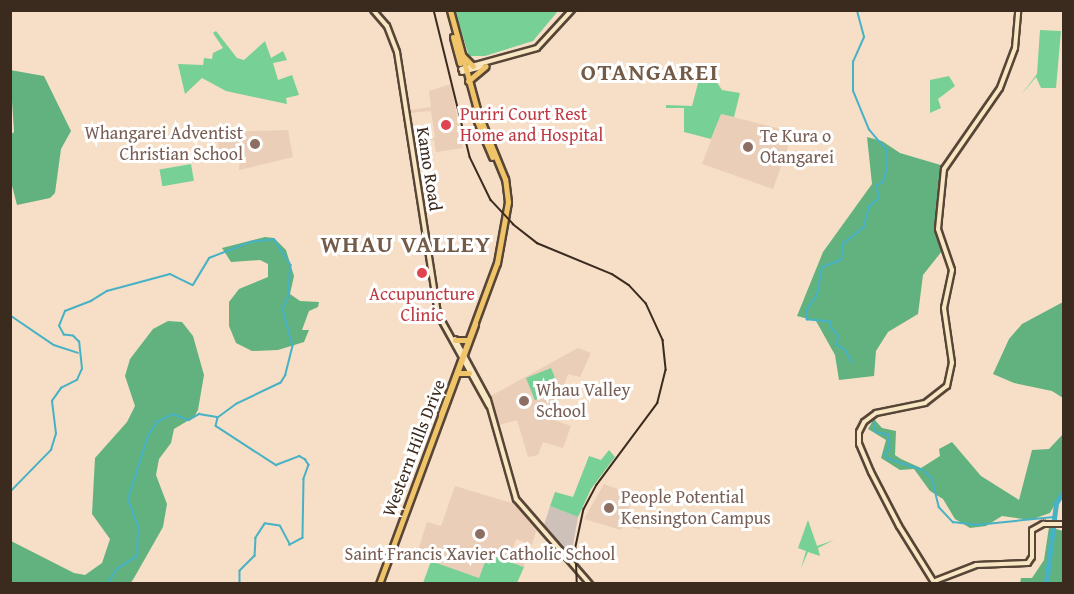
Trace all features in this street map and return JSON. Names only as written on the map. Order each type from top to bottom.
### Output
[{"type":"highway","points":[[441,414],[501,245],[508,202],[507,184],[464,70],[448,10]]},
{"type":"highway","points":[[448,10],[485,142],[504,185],[501,245]]},
{"type":"highway","points":[[461,52],[473,66]]},
{"type":"highway","points":[[468,81],[487,65]]},
{"type":"highway","name":"Western Hills Drive","points":[[379,584],[475,323]]},
{"type":"highway","points":[[455,340],[466,340]]},
{"type":"highway","points":[[458,373],[469,373]]},
{"type":"main road","name":"Kamo Road","points":[[373,10],[387,26],[397,52],[438,314],[489,406],[516,500],[590,584]]},
{"type":"main road","points":[[464,70],[487,65],[540,46],[572,10]]},
{"type":"main road","points":[[1018,10],[1015,48],[1000,88],[944,170],[938,229],[952,270],[944,308],[952,363],[950,378],[942,392],[930,401],[888,410],[864,422],[859,444],[899,526],[935,582],[976,565],[1028,563],[1032,556],[1031,531],[1049,523],[1062,524]]},
{"type":"main road","points":[[464,70],[473,66],[487,65]]},
{"type":"main road","name":"Kamo Road","points":[[450,335],[455,340],[469,373],[489,406]]},
{"type":"shaded area","name":"Puriri Court Rest Home and Hospital","points":[[451,84],[463,148],[436,152],[434,140],[415,141],[435,137],[431,111],[410,113],[410,110],[431,107],[429,91]]},
{"type":"shaded area","name":"Te Kura o Otangarei","points":[[721,114],[785,130],[790,141],[773,189],[702,164]]},
{"type":"shaded area","name":"Whangarei Adventist Christian School","points":[[288,130],[293,157],[239,170],[240,157],[220,158],[217,132]]},
{"type":"shaded area","name":"Whau Valley School","points":[[578,348],[591,353],[580,377],[568,374],[551,419],[571,426],[563,448],[543,442],[538,455],[528,457],[517,420],[499,425],[489,397]]},
{"type":"shaded area","name":"People Potential Kensington Campus","points":[[604,484],[634,495],[626,517],[642,522],[640,530],[624,524],[621,530],[584,519]]},
{"type":"shaded area","name":"Saint Francis Xavier Catholic School","points":[[455,486],[515,504],[536,531],[532,545],[516,539],[510,557],[525,562],[524,567],[488,554],[479,578],[416,556],[427,522],[441,526]]},
{"type":"shaded area","points":[[550,506],[578,517],[571,556],[544,525]]},
{"type":"green space","points":[[455,10],[558,11],[533,41],[485,56],[469,56]]},
{"type":"green space","points":[[1040,30],[1061,31],[1056,88],[1041,88],[1036,77],[1021,95],[1037,74]]},
{"type":"green space","points":[[216,31],[237,58],[244,60],[265,41],[271,58],[283,51],[287,60],[273,63],[278,80],[292,75],[299,95],[286,98],[287,104],[226,91],[202,78],[185,94],[178,64],[203,65],[204,58],[212,59],[213,53],[223,48],[213,33]]},
{"type":"green space","points":[[702,68],[708,69],[722,90],[740,93],[734,117],[721,114],[711,139],[684,132],[684,108],[666,108],[666,105],[692,106]]},
{"type":"green space","points":[[10,70],[44,76],[71,131],[61,149],[55,193],[50,198],[17,205],[10,178],[11,134],[14,132]]},
{"type":"green space","points":[[949,76],[955,86],[938,99],[941,108],[930,113],[930,80]]},
{"type":"green space","points":[[867,137],[882,141],[900,153],[944,166],[936,221],[942,251],[923,275],[918,314],[888,332],[876,351],[874,376],[839,380],[835,355],[816,321],[797,316],[823,252],[872,184]]},
{"type":"green space","points":[[191,164],[194,181],[162,186],[159,170]]},
{"type":"green space","points":[[265,237],[274,238],[286,250],[294,276],[290,294],[300,301],[319,302],[318,307],[309,311],[302,330],[309,330],[304,342],[278,350],[252,351],[236,343],[229,326],[229,302],[239,289],[268,277],[268,264],[260,260],[231,262],[222,248]]},
{"type":"green space","points":[[1063,302],[1063,398],[1052,391],[1014,383],[993,374],[1009,339],[1022,324]]},
{"type":"green space","points":[[168,321],[182,322],[193,336],[204,375],[198,410],[194,417],[174,429],[171,443],[159,459],[156,475],[167,504],[163,527],[134,578],[130,584],[11,583],[11,541],[74,573],[85,575],[102,563],[110,539],[92,514],[95,458],[127,422],[135,406],[125,376],[130,359],[153,329]]},
{"type":"green space","points":[[551,368],[560,390],[535,400],[526,378]]},
{"type":"green space","points":[[874,419],[882,428],[896,431],[895,455],[901,459],[921,468],[940,456],[939,449],[952,442],[981,476],[1019,500],[1032,450],[1049,449],[1063,434],[1063,490],[1050,513],[1030,520],[1002,516],[986,526],[970,528],[955,519],[943,499],[930,491],[914,469],[900,470],[881,458],[886,440],[868,429]]},
{"type":"green space","points":[[609,450],[615,457],[591,489],[578,517],[550,506],[555,492],[573,497],[589,456],[601,460]]},
{"type":"green space","points":[[808,520],[817,546],[834,540],[818,548],[820,556],[808,552],[801,568],[806,551],[798,548]]},
{"type":"green space","points":[[1049,527],[1063,531],[1063,583],[1020,583],[1021,578],[1032,578],[1044,560]]},
{"type":"green space","points":[[488,554],[524,567],[517,583],[423,583],[431,561],[479,578]]},
{"type":"waterway","points":[[852,363],[845,350],[836,345],[838,336],[831,328],[831,322],[807,320],[806,311],[817,295],[822,267],[841,260],[843,244],[864,227],[869,207],[879,198],[876,186],[883,182],[886,172],[886,150],[869,130],[853,91],[853,62],[864,37],[857,10]]},
{"type":"waterway","points":[[10,492],[51,450],[56,434],[52,401],[61,388],[77,380],[82,369],[79,342],[73,336],[64,335],[59,326],[65,311],[91,301],[107,291],[170,274],[193,285],[209,258],[251,242],[274,239],[291,265],[288,299],[283,309],[293,346],[286,375],[281,383],[237,404],[218,418],[216,426],[276,465],[299,456],[305,459],[309,465],[304,479],[303,538],[290,545],[280,526],[265,524],[256,538],[255,556],[240,571],[240,584]]},
{"type":"waterway","points":[[10,315],[54,345],[78,353]]},
{"type":"waterway","points":[[107,584],[117,569],[137,556],[138,527],[128,499],[148,436],[157,422],[173,414],[189,420],[199,414],[217,417]]},
{"type":"waterway","points":[[874,423],[876,432],[889,435],[890,449],[885,454],[889,459],[923,470],[932,478],[939,507],[953,522],[976,525],[1054,517]]},
{"type":"waterway","points":[[1046,584],[1056,503],[1064,490]]},
{"type":"railway","points":[[434,10],[470,157],[491,200],[513,224],[537,243],[612,274],[629,285],[646,303],[663,340],[666,370],[658,403],[597,485],[584,509],[576,548],[577,584]]},
{"type":"place","name":"Puriri Court Rest Home and Hospital","points":[[446,125]]},
{"type":"place","name":"Whangarei Adventist Christian School","points":[[255,144]]},
{"type":"place","name":"Te Kura o Otangarei","points":[[748,147]]},
{"type":"place","name":"Accupuncture Clinic","points":[[422,273]]},
{"type":"place","name":"Whau Valley School","points":[[524,401]]},
{"type":"place","name":"People Potential Kensington Campus","points":[[609,508]]},
{"type":"place","name":"Saint Francis Xavier Catholic School","points":[[480,534]]},
{"type":"district","name":"OTANGAREI","points":[[650,72]]},
{"type":"district","name":"WHAU VALLEY","points":[[406,244]]}]
